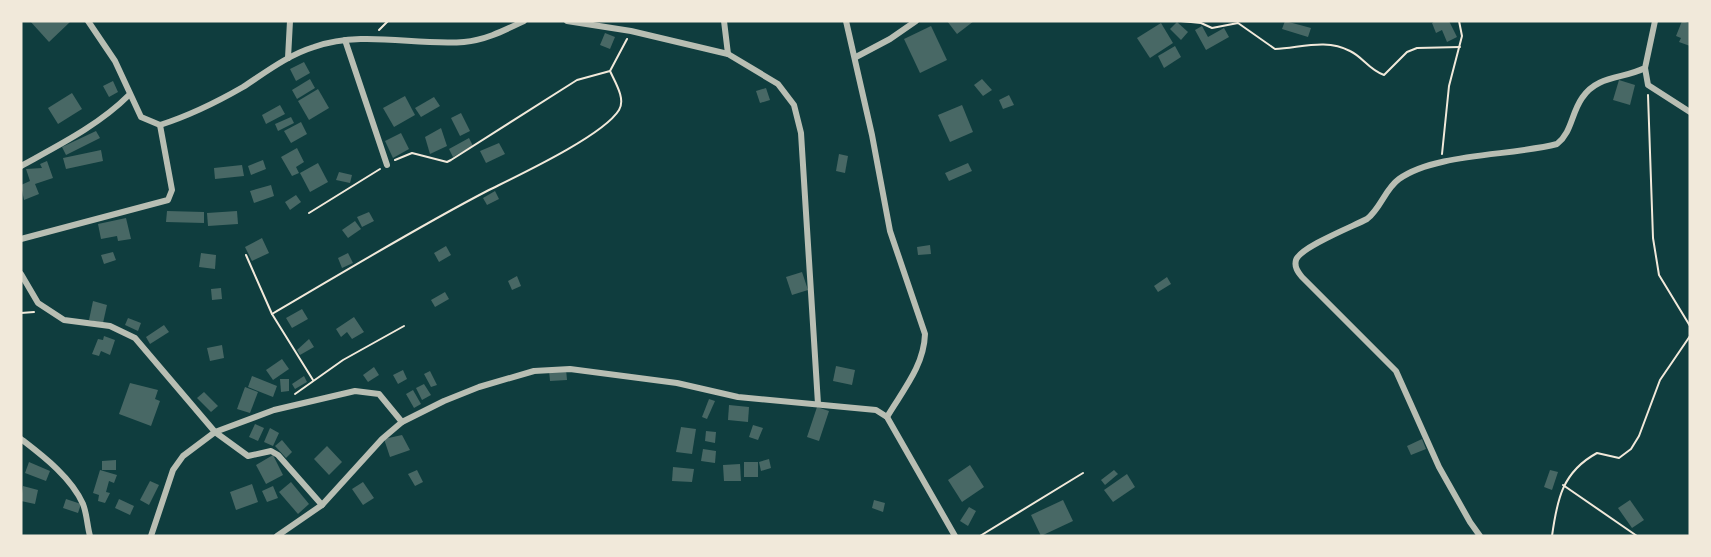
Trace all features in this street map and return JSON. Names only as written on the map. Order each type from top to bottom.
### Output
[{"type":"street","points":[[88,21],[115,61],[141,117],[160,125],[220,99],[288,58],[314,47],[345,40],[464,42],[485,38],[524,21]]},
{"type":"street","points":[[288,58],[290,21]]},
{"type":"street","points":[[567,21],[631,31],[728,54],[778,84],[794,105],[801,134],[818,404]]},
{"type":"street","points":[[724,21],[728,54]]},
{"type":"street","points":[[846,21],[856,57],[890,231],[926,334],[924,351],[918,367],[886,417]]},
{"type":"street","points":[[856,57],[890,39],[916,21]]},
{"type":"street","points":[[1655,21],[1645,68],[1647,85],[1690,112]]},
{"type":"street","points":[[345,40],[387,165]]},
{"type":"street","points":[[1480,536],[1439,467],[1396,371],[1296,268],[1296,261],[1304,251],[1367,219],[1376,212],[1389,189],[1398,179],[1442,163],[1557,144],[1565,138],[1582,97],[1590,89],[1609,77],[1645,68]]},
{"type":"street","points":[[21,166],[115,109],[129,95]]},
{"type":"street","points":[[21,238],[168,200],[172,190],[160,125]]},
{"type":"street","points":[[21,274],[38,303],[64,320],[110,326],[135,338],[215,432],[248,456],[270,451],[278,454],[322,505]]},
{"type":"street","points":[[277,536],[322,505],[382,439],[402,422],[479,387],[550,369],[667,382],[771,401],[876,411],[886,417],[955,536]]},
{"type":"street","points":[[151,536],[173,470],[183,456],[215,432],[274,410],[355,391],[379,394],[402,422]]},
{"type":"street","points":[[21,439],[52,465],[79,497],[86,513],[90,536]]},
{"type":"path","points":[[1442,163],[1442,136],[1449,86],[1462,36],[1459,21]]},
{"type":"path","points":[[1183,22],[1201,23],[1212,27],[1233,22],[1242,25],[1266,45],[1275,49],[1308,44],[1338,46],[1352,51],[1369,68],[1384,75],[1407,52],[1417,48],[1460,46]]},
{"type":"path","points":[[309,213],[387,165],[412,153],[447,162],[452,160],[577,80],[610,71],[631,31]]},
{"type":"path","points":[[272,314],[487,191],[542,165],[607,122],[619,111],[622,99],[610,71]]},
{"type":"path","points":[[1647,85],[1653,238],[1659,275],[1690,326]]},
{"type":"path","points":[[246,255],[272,314],[313,380]]},
{"type":"path","points":[[293,395],[342,360],[404,327]]},
{"type":"path","points":[[1552,536],[1557,499],[1563,485],[1588,458],[1602,452],[1619,458],[1631,449],[1660,380],[1690,336]]},
{"type":"path","points":[[980,536],[1083,473]]},
{"type":"path","points":[[1563,485],[1637,536]]},
{"type":"building","points":[[30,21],[69,21],[70,22],[49,42]]},
{"type":"building","points":[[947,21],[974,21],[957,34]]},
{"type":"building","points":[[1285,21],[1311,28],[1308,37],[1282,29]]},
{"type":"building","points":[[1449,21],[1457,37],[1447,42],[1442,30],[1436,33],[1432,23]]},
{"type":"building","points":[[1682,21],[1688,23],[1690,21],[1690,46],[1679,42],[1681,38],[1676,36]]},
{"type":"building","points":[[1177,22],[1188,32],[1181,40],[1170,29]]},
{"type":"building","points":[[1161,23],[1173,43],[1150,58],[1137,38]]},
{"type":"building","points":[[931,26],[947,60],[920,73],[904,39]]},
{"type":"building","points":[[1202,26],[1208,37],[1224,28],[1229,37],[1206,50],[1195,30]]},
{"type":"building","points":[[605,33],[615,37],[610,49],[600,45]]},
{"type":"building","points":[[1175,46],[1181,57],[1164,68],[1158,56]]},
{"type":"building","points":[[304,62],[310,73],[296,81],[290,69]]},
{"type":"building","points":[[310,79],[315,88],[297,99],[292,90]]},
{"type":"building","points":[[982,79],[992,90],[983,96],[974,85]]},
{"type":"building","points":[[1619,80],[1635,85],[1630,105],[1613,100]]},
{"type":"building","points":[[113,81],[118,92],[109,97],[103,86]]},
{"type":"building","points":[[766,88],[770,100],[760,103],[756,91]]},
{"type":"building","points":[[318,89],[329,108],[309,120],[298,101]]},
{"type":"building","points":[[72,93],[82,109],[58,124],[48,108]]},
{"type":"building","points":[[1009,95],[1014,105],[1003,109],[999,100]]},
{"type":"building","points":[[405,96],[415,115],[394,127],[383,108]]},
{"type":"building","points":[[434,97],[440,106],[421,117],[415,108]]},
{"type":"building","points":[[280,105],[285,114],[266,124],[262,115]]},
{"type":"building","points":[[962,105],[973,132],[950,142],[938,115]]},
{"type":"building","points":[[461,113],[470,131],[460,136],[451,118]]},
{"type":"building","points":[[291,117],[294,123],[278,131],[275,124]]},
{"type":"building","points":[[301,122],[307,134],[291,143],[284,131]]},
{"type":"building","points":[[441,128],[447,146],[430,154],[425,137]]},
{"type":"building","points":[[96,131],[100,138],[66,155],[62,147]]},
{"type":"building","points":[[401,133],[409,149],[393,158],[385,141]]},
{"type":"building","points":[[469,138],[473,146],[453,157],[449,149]]},
{"type":"building","points":[[499,143],[505,154],[486,163],[480,151]]},
{"type":"building","points":[[297,148],[304,162],[296,167],[299,173],[292,176],[281,157]]},
{"type":"building","points":[[101,150],[103,161],[66,169],[63,158]]},
{"type":"building","points":[[839,154],[848,156],[845,173],[836,171]]},
{"type":"building","points":[[263,160],[266,169],[251,175],[248,166]]},
{"type":"building","points":[[47,161],[53,178],[35,184],[39,194],[24,200],[21,185],[30,181],[26,169],[42,168],[40,164]]},
{"type":"building","points":[[318,163],[328,182],[310,192],[300,173]]},
{"type":"building","points":[[968,163],[972,171],[949,181],[945,173]]},
{"type":"building","points":[[242,165],[244,176],[215,179],[214,168]]},
{"type":"building","points":[[339,172],[352,175],[350,183],[336,180]]},
{"type":"building","points":[[271,185],[274,196],[254,203],[250,191]]},
{"type":"building","points":[[495,191],[499,199],[487,205],[483,198]]},
{"type":"building","points":[[296,195],[301,202],[290,210],[285,202]]},
{"type":"building","points":[[167,211],[204,212],[204,223],[166,222]]},
{"type":"building","points":[[237,211],[238,224],[208,226],[207,213]]},
{"type":"building","points":[[369,212],[374,221],[362,227],[357,217]]},
{"type":"building","points":[[126,218],[131,239],[118,241],[117,236],[101,239],[98,224]]},
{"type":"building","points":[[355,221],[361,229],[348,238],[342,230]]},
{"type":"building","points":[[262,238],[269,253],[252,261],[245,247]]},
{"type":"building","points":[[930,245],[931,254],[918,255],[917,247]]},
{"type":"building","points":[[446,246],[451,255],[439,262],[434,253]]},
{"type":"building","points":[[113,252],[116,260],[104,264],[101,255]]},
{"type":"building","points":[[201,253],[216,255],[215,269],[199,267]]},
{"type":"building","points":[[348,253],[353,263],[342,268],[338,258]]},
{"type":"building","points":[[802,272],[808,290],[792,295],[786,277]]},
{"type":"building","points":[[517,276],[521,286],[512,290],[508,281]]},
{"type":"building","points":[[1167,277],[1171,284],[1158,292],[1154,286]]},
{"type":"building","points":[[221,288],[222,299],[212,300],[211,289]]},
{"type":"building","points":[[445,292],[449,299],[435,307],[431,300]]},
{"type":"building","points":[[93,301],[107,305],[103,323],[89,320]]},
{"type":"building","points":[[302,309],[308,319],[292,328],[286,318]]},
{"type":"building","points":[[354,317],[364,332],[352,339],[347,332],[341,337],[336,329]]},
{"type":"building","points":[[128,318],[141,323],[138,331],[125,325]]},
{"type":"building","points":[[164,325],[169,332],[150,344],[146,337]]},
{"type":"building","points":[[104,336],[115,340],[110,355],[101,351],[99,356],[92,354],[98,339],[103,340]]},
{"type":"building","points":[[309,339],[314,347],[300,355],[297,350]]},
{"type":"building","points":[[222,345],[224,358],[210,361],[207,348]]},
{"type":"building","points":[[282,359],[289,369],[273,380],[266,370]]},
{"type":"building","points":[[836,366],[855,370],[852,385],[833,381]]},
{"type":"building","points":[[374,367],[379,375],[368,382],[363,375]]},
{"type":"building","points":[[566,369],[567,380],[550,381],[549,370]]},
{"type":"building","points":[[403,370],[407,379],[398,384],[393,375]]},
{"type":"building","points":[[430,371],[437,385],[431,387],[424,374]]},
{"type":"building","points":[[252,376],[277,386],[273,397],[248,387]]},
{"type":"building","points":[[304,376],[307,382],[295,389],[292,384]]},
{"type":"building","points":[[280,379],[289,379],[289,391],[281,392]]},
{"type":"building","points":[[130,383],[158,390],[155,399],[160,401],[151,426],[119,414]]},
{"type":"building","points":[[424,384],[431,395],[422,400],[416,388]]},
{"type":"building","points":[[245,387],[258,392],[250,413],[237,409]]},
{"type":"building","points":[[413,390],[421,404],[414,408],[406,394]]},
{"type":"building","points":[[204,392],[218,406],[211,412],[197,398]]},
{"type":"building","points":[[709,399],[715,401],[707,419],[702,417]]},
{"type":"building","points":[[729,405],[749,407],[748,422],[728,420]]},
{"type":"building","points":[[817,407],[829,411],[819,441],[807,437]]},
{"type":"building","points":[[255,424],[264,428],[258,441],[249,437]]},
{"type":"building","points":[[753,425],[763,428],[758,440],[749,437]]},
{"type":"building","points":[[681,427],[696,429],[692,454],[676,452]]},
{"type":"building","points":[[270,428],[279,433],[273,446],[264,442]]},
{"type":"building","points":[[706,431],[716,432],[715,443],[705,441]]},
{"type":"building","points":[[402,435],[410,450],[390,457],[384,439]]},
{"type":"building","points":[[1422,439],[1426,449],[1411,455],[1407,446]]},
{"type":"building","points":[[282,440],[292,452],[286,458],[275,446]]},
{"type":"building","points":[[327,446],[342,462],[329,475],[314,459]]},
{"type":"building","points":[[703,449],[716,451],[715,463],[701,461]]},
{"type":"building","points":[[273,455],[283,475],[266,484],[256,465]]},
{"type":"building","points":[[769,459],[771,468],[761,471],[759,462]]},
{"type":"building","points":[[116,460],[116,470],[102,470],[102,461]]},
{"type":"building","points":[[29,462],[50,471],[46,481],[25,473]]},
{"type":"building","points":[[744,462],[758,462],[758,477],[744,477]]},
{"type":"building","points":[[740,464],[741,481],[724,481],[723,465]]},
{"type":"building","points":[[970,465],[984,487],[962,502],[948,480]]},
{"type":"building","points":[[673,467],[694,469],[692,482],[672,481]]},
{"type":"building","points":[[100,470],[117,475],[114,483],[109,481],[106,492],[110,493],[105,503],[98,501],[99,495],[93,493]]},
{"type":"building","points":[[417,470],[423,482],[415,486],[408,474]]},
{"type":"building","points":[[1114,470],[1118,474],[1105,485],[1101,480]]},
{"type":"building","points":[[1550,470],[1558,472],[1552,490],[1544,487]]},
{"type":"building","points":[[1127,474],[1135,487],[1113,502],[1104,490]]},
{"type":"building","points":[[150,481],[159,485],[149,505],[140,500]]},
{"type":"building","points":[[291,482],[309,504],[298,514],[279,492]]},
{"type":"building","points":[[363,482],[374,498],[363,505],[352,489]]},
{"type":"building","points":[[252,484],[258,502],[236,510],[230,492]]},
{"type":"building","points":[[23,486],[38,490],[35,504],[21,501]]},
{"type":"building","points":[[273,486],[278,498],[267,502],[262,491]]},
{"type":"building","points":[[66,499],[81,504],[78,513],[63,508]]},
{"type":"building","points":[[119,499],[134,506],[130,515],[115,508]]},
{"type":"building","points":[[874,500],[885,503],[883,512],[872,508]]},
{"type":"building","points":[[1063,500],[1073,521],[1041,536],[1031,515]]},
{"type":"building","points":[[1630,500],[1644,520],[1632,528],[1618,508]]},
{"type":"building","points":[[969,507],[976,511],[968,526],[960,521]]}]
